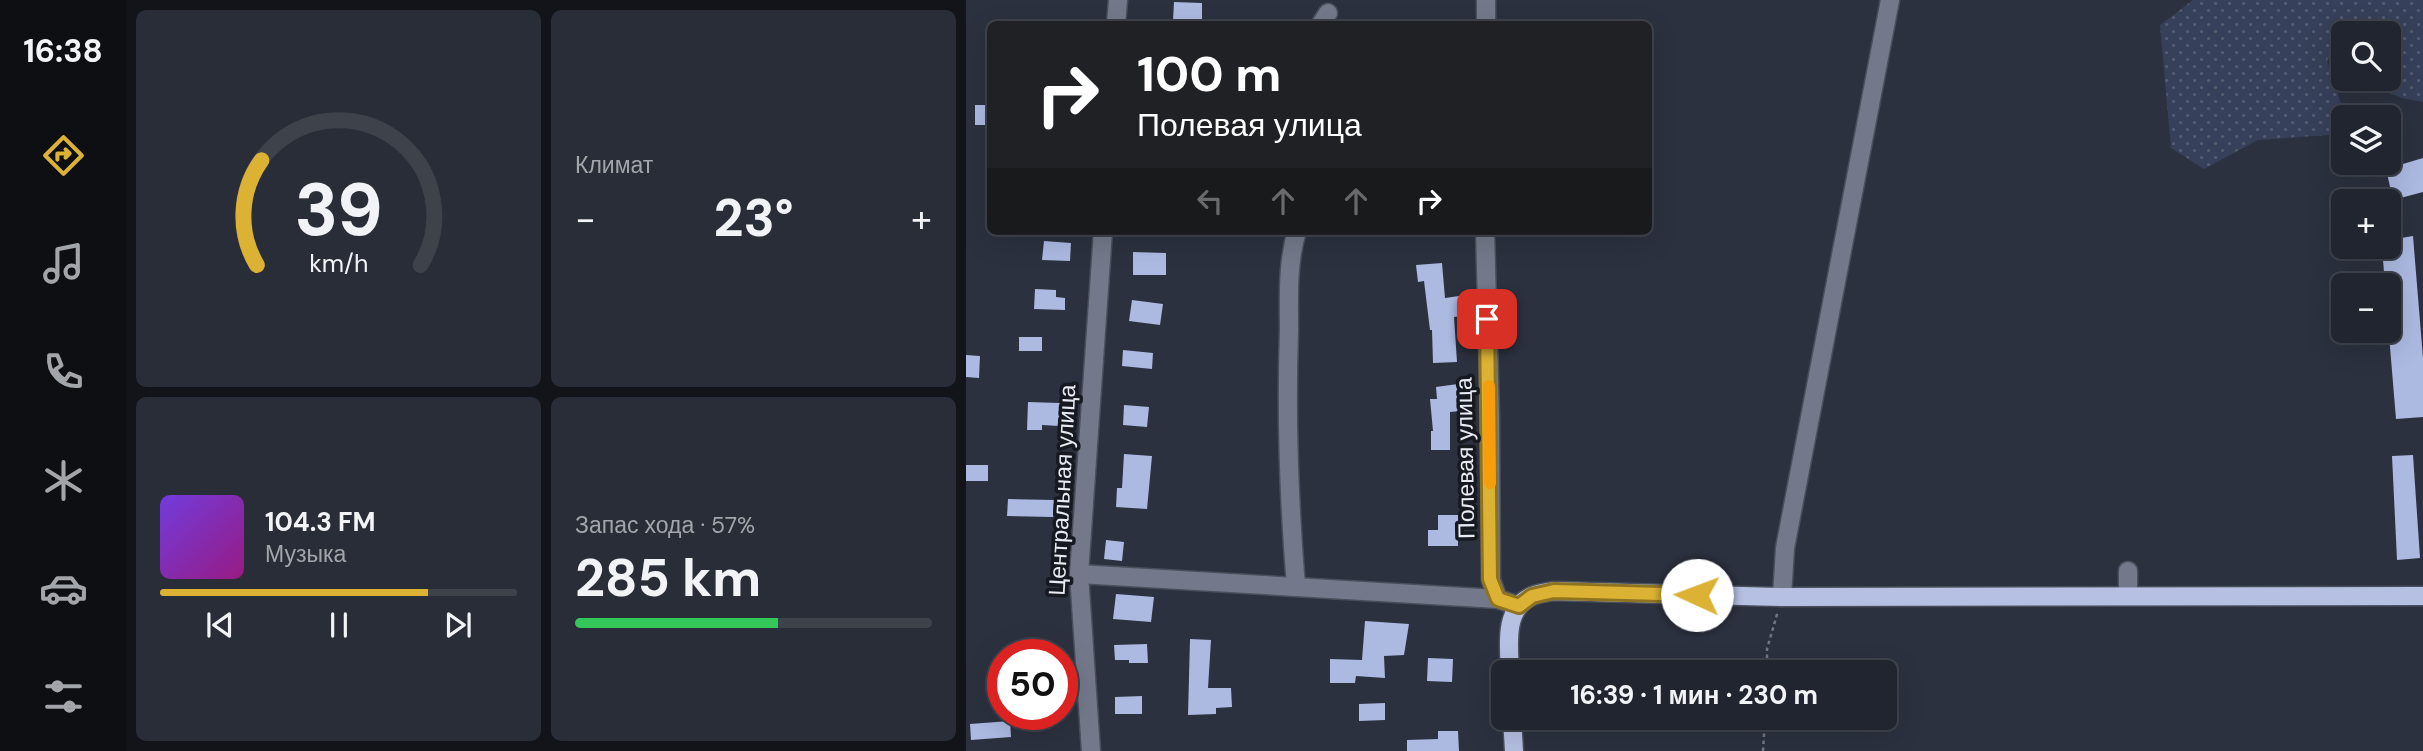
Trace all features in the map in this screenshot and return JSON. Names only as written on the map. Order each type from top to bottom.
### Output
[{"type":"main road","points":[[1510,660],[1512,619],[1519,606],[1532,596],[1554,591],[1782,597],[2423,596]]},
{"type":"main road","points":[[1513,730],[1514,751]]},
{"type":"street","points":[[1116,21],[1118,0]]},
{"type":"street","points":[[1486,0],[1486,21]]},
{"type":"street","points":[[1782,597],[1785,548],[1890,0]]},
{"type":"street","name":"Центральная улица","points":[[1091,751],[1079,574],[1103,235]]},
{"type":"street","points":[[1296,235],[1290,270],[1286,410],[1296,587]]},
{"type":"street","name":"Полевая улица","points":[[1485,235],[1490,415],[1490,579],[1498,599]]},
{"type":"street","points":[[2128,571],[2128,595]]},
{"type":"street","points":[[1079,574],[1498,599],[1519,606]]},
{"type":"path","points":[[1767,660],[1782,597]]},
{"type":"path","points":[[1763,751],[1764,730]]},
{"type":"shaded area","points":[[2193,0],[2423,0],[2423,102],[2384,91],[2401,91],[2401,21],[2331,21],[2331,56],[2327,60],[2331,73],[2331,91],[2337,91],[2341,105],[2331,105],[2331,135],[2258,140],[2204,169],[2171,148],[2160,25]]},
{"type":"building","points":[[1174,2],[1202,3],[1202,21],[1173,21]]},
{"type":"building","points":[[975,105],[987,105],[987,125],[975,125]]},
{"type":"building","points":[[2423,158],[2423,192],[2401,198],[2401,189],[2391,189],[2387,175],[2401,175],[2401,165]]},
{"type":"building","points":[[2413,236],[2423,358],[2423,417],[2396,419],[2390,343],[2401,343],[2401,273],[2384,273],[2383,259],[2401,259],[2401,238]]},
{"type":"building","points":[[1044,241],[1071,243],[1070,261],[1042,260]]},
{"type":"building","points":[[1133,252],[1166,253],[1166,275],[1133,275]]},
{"type":"building","points":[[1442,263],[1445,298],[1459,296],[1461,316],[1454,317],[1457,362],[1433,363],[1432,330],[1424,281],[1418,282],[1416,265]]},
{"type":"building","points":[[1035,289],[1056,290],[1056,297],[1065,298],[1065,310],[1034,309]]},
{"type":"building","points":[[1132,300],[1163,304],[1160,325],[1129,321]]},
{"type":"building","points":[[1019,337],[1042,337],[1042,351],[1019,351]]},
{"type":"building","points":[[1123,350],[1153,353],[1152,369],[1122,366]]},
{"type":"building","points":[[966,355],[980,356],[979,378],[966,377]]},
{"type":"building","points":[[1458,384],[1461,411],[1450,412],[1450,450],[1431,450],[1433,431],[1430,399],[1437,399],[1436,387]]},
{"type":"building","points":[[1028,402],[1060,403],[1059,426],[1042,425],[1042,430],[1027,430]]},
{"type":"building","points":[[1124,405],[1149,407],[1147,427],[1123,425]]},
{"type":"building","points":[[1124,454],[1152,456],[1147,509],[1116,507],[1117,488],[1122,488]]},
{"type":"building","points":[[2413,455],[2420,558],[2397,560],[2392,456]]},
{"type":"building","points":[[966,465],[988,465],[988,481],[966,481]]},
{"type":"building","points":[[1008,499],[1054,500],[1053,517],[1007,516]]},
{"type":"building","points":[[1438,515],[1458,515],[1458,546],[1428,546],[1428,530],[1438,530]]},
{"type":"building","points":[[1106,540],[1124,542],[1122,561],[1104,559]]},
{"type":"building","points":[[1116,594],[1154,597],[1151,622],[1113,619]]},
{"type":"building","points":[[1365,621],[1409,624],[1404,655],[1384,656],[1385,678],[1356,676],[1355,683],[1330,683],[1330,659],[1362,660]]},
{"type":"building","points":[[1190,639],[1211,640],[1208,688],[1231,688],[1232,707],[1216,708],[1216,714],[1188,715]]},
{"type":"building","points":[[1147,644],[1148,663],[1115,660],[1114,645]]},
{"type":"building","points":[[1428,658],[1453,659],[1452,682],[1427,681]]},
{"type":"building","points":[[1142,696],[1142,714],[1115,714],[1115,697]]},
{"type":"building","points":[[1385,703],[1385,720],[1359,721],[1359,704]]},
{"type":"building","points":[[987,723],[987,730],[1011,730],[1011,737],[971,740],[970,724]]},
{"type":"building","points":[[1438,731],[1458,731],[1459,751],[1407,751],[1407,740],[1438,739]]},
{"type":"slow traffic","points":[[1489,386],[1490,483]]},
{"type":"route","points":[[1487,319],[1490,579],[1498,599],[1519,606],[1532,596],[1554,591],[1697,595]]}]
